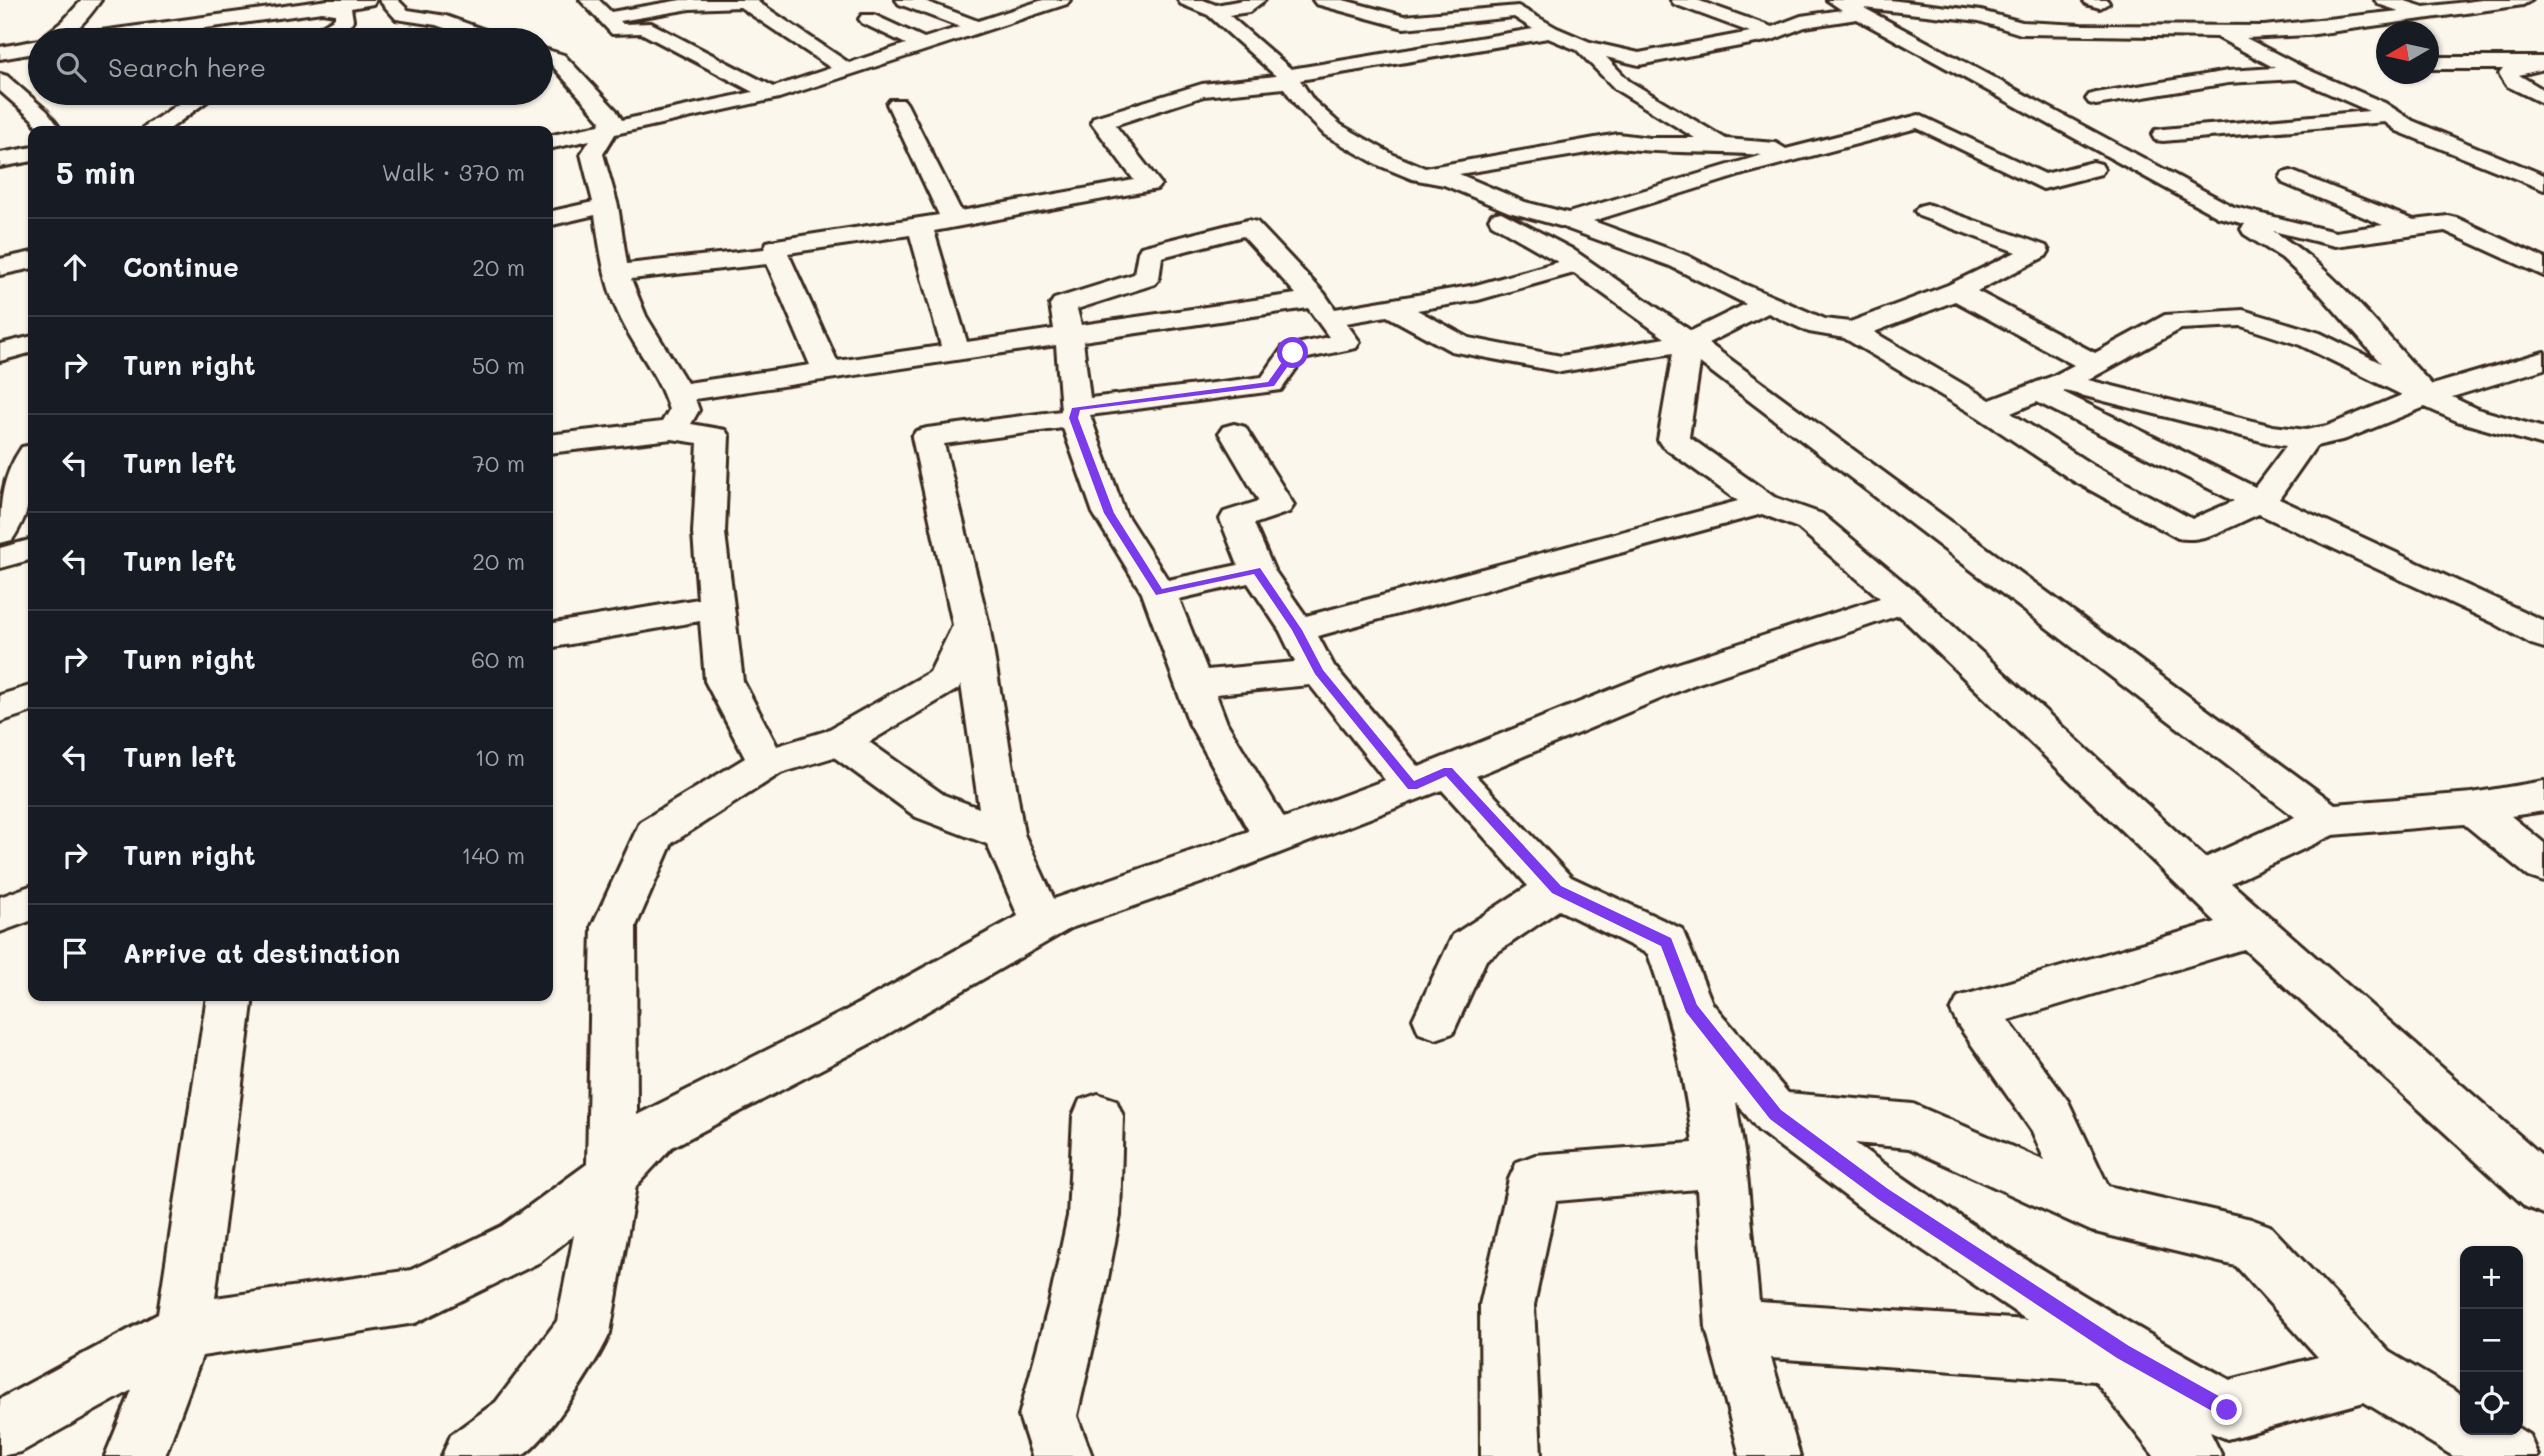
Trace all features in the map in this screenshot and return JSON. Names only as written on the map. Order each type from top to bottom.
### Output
[{"type":"street","points":[[66,28],[92,0]]},
{"type":"street","points":[[156,28],[315,3],[367,0]]},
{"type":"street","points":[[388,0],[402,15],[458,19],[474,28]]},
{"type":"street","points":[[589,0],[619,30],[645,27],[772,93]]},
{"type":"street","points":[[905,0],[975,26]]},
{"type":"street","points":[[553,141],[772,93],[1061,0]]},
{"type":"street","points":[[1187,0],[1214,11],[1288,79],[1305,104],[1333,130],[1386,160],[1679,261],[1766,304],[1819,326],[1852,331],[1988,411],[2083,473],[2190,531],[2260,502],[2306,439]]},
{"type":"street","points":[[1214,11],[1243,8],[1256,0]]},
{"type":"street","points":[[1322,0],[1404,22],[1518,11],[1526,4],[1538,0]]},
{"type":"street","points":[[1680,0],[1772,34]]},
{"type":"street","points":[[1836,0],[1853,6],[2226,212],[2291,253],[2329,288],[2426,396],[2467,415],[2544,437]]},
{"type":"street","points":[[2384,0],[2423,13]]},
{"type":"street","points":[[1518,11],[1550,32],[1584,46],[1639,59],[1772,34],[1853,6],[1981,16],[2021,28],[2264,32],[2308,29],[2524,0]]},
{"type":"street","points":[[607,18],[690,4],[747,1],[845,69]]},
{"type":"street","points":[[315,3],[344,10],[344,20],[329,28]]},
{"type":"street","points":[[2235,16],[2264,32]]},
{"type":"street","points":[[868,19],[920,44]]},
{"type":"street","points":[[2219,31],[2299,73],[2378,107],[2405,126],[2544,183]]},
{"type":"street","points":[[826,369],[776,255],[776,247],[920,226],[1149,184],[1102,122],[1202,90],[1288,79],[1550,32]]},
{"type":"street","points":[[1584,46],[1622,85],[1721,145]]},
{"type":"street","points":[[0,53],[28,48]]},
{"type":"street","points":[[0,66],[28,52]]},
{"type":"street","points":[[553,58],[612,121],[592,154],[606,206],[616,273],[633,316],[679,393],[684,411],[672,430]]},
{"type":"street","points":[[2439,63],[2544,64]]},
{"type":"street","points":[[2544,64],[2516,66],[2509,74],[2514,82],[2544,98]]},
{"type":"street","points":[[2096,99],[2228,77],[2299,73]]},
{"type":"street","points":[[0,80],[28,104]]},
{"type":"street","points":[[897,104],[953,219]]},
{"type":"street","points":[[29,105],[48,126]]},
{"type":"street","points":[[160,126],[191,105]]},
{"type":"street","points":[[2162,135],[2390,115]]},
{"type":"street","points":[[1569,221],[1795,152],[1919,121],[2043,182],[2093,169]]},
{"type":"street","points":[[1435,177],[1618,141],[1650,145],[1721,145],[1795,152]]},
{"type":"street","points":[[0,160],[28,155]]},
{"type":"street","points":[[1435,177],[1563,254],[1575,265],[1689,342],[2328,820]]},
{"type":"street","points":[[2291,178],[2411,228]]},
{"type":"street","points":[[553,218],[606,206]]},
{"type":"street","points":[[1852,331],[1957,291],[2038,251],[1927,211]]},
{"type":"street","points":[[2226,212],[2335,239]]},
{"type":"street","points":[[2291,253],[2335,239],[2448,223],[2544,268]]},
{"type":"street","points":[[920,226],[956,350]]},
{"type":"street","points":[[1042,922],[1003,834],[971,625],[927,437],[1075,413],[1271,384],[1293,353],[1346,342],[1322,309],[1248,227],[1150,252],[1146,279],[1063,305],[1069,335],[1075,413],[1109,513],[1159,593],[1208,723],[1273,838]]},
{"type":"street","points":[[616,273],[776,255]]},
{"type":"street","points":[[0,267],[28,261]]},
{"type":"street","points":[[679,393],[826,369],[1069,335],[1322,309],[1391,307],[1478,292],[1575,265]]},
{"type":"street","points":[[1957,291],[2096,365]]},
{"type":"street","points":[[1391,307],[1461,345],[1561,364],[1689,342],[1766,304]]},
{"type":"street","points":[[1988,411],[2050,387],[2096,365],[2175,321],[2243,318],[2310,339],[2544,453]]},
{"type":"street","points":[[1689,342],[1673,440],[1763,504],[1810,521],[1905,601],[2252,929],[2544,1190]]},
{"type":"street","points":[[0,353],[28,345]]},
{"type":"street","points":[[2050,387],[2273,435],[2306,439],[2355,426],[2426,396],[2544,360]]},
{"type":"street","points":[[2050,387],[2260,502],[2507,615],[2544,636]]},
{"type":"street","points":[[553,443],[672,430],[714,436],[709,533],[723,681],[767,764]]},
{"type":"street","points":[[1234,433],[1278,506],[1236,519],[1256,571],[1297,630],[1319,672],[1430,779],[1556,889],[1666,942],[1691,1008],[1709,1084],[1721,1164],[1734,1328],[1770,1456]]},
{"type":"street","points":[[0,531],[28,466]]},
{"type":"street","points":[[1297,630],[1453,590],[1763,504]]},
{"type":"street","points":[[0,558],[28,550]]},
{"type":"street","points":[[1159,593],[1256,571]]},
{"type":"street","points":[[0,1431],[183,1331],[415,1296],[521,1244],[612,1175],[654,1131],[862,1025],[1042,922],[1200,867],[1430,779],[1680,676],[1905,601]]},
{"type":"street","points":[[553,635],[718,607]]},
{"type":"street","points":[[472,1456],[517,1423],[582,1333],[612,1175],[614,926],[655,833],[767,764],[840,741],[945,680],[971,625]]},
{"type":"street","points":[[1194,684],[1319,672]]},
{"type":"street","points":[[0,709],[28,700]]},
{"type":"street","points":[[840,741],[930,806],[1003,834]]},
{"type":"street","points":[[2200,879],[2328,820],[2472,808],[2544,796]]},
{"type":"street","points":[[2472,808],[2544,866]]},
{"type":"street","points":[[1436,1019],[1469,948],[1556,889]]},
{"type":"street","points":[[0,915],[28,904]]},
{"type":"street","points":[[2091,1207],[2050,1117],[1974,1011],[2252,929]]},
{"type":"street","points":[[135,1456],[183,1331],[229,1001]]},
{"type":"street","points":[[1691,1008],[1775,1114],[1883,1194],[2112,1344],[2227,1410],[2369,1372]]},
{"type":"street","points":[[1775,1114],[1913,1126],[2091,1207],[2251,1244],[2369,1372],[2508,1456]]},
{"type":"street","points":[[1062,1456],[1048,1416],[1076,1304],[1094,1216],[1098,1116]]},
{"type":"street","points":[[1511,1456],[1507,1305],[1535,1179],[1721,1164]]},
{"type":"street","points":[[1734,1328],[2109,1354],[2192,1456]]},
{"type":"route","points":[[1293,353],[1271,384],[1077,408],[1074,418],[1109,513],[1159,593],[1256,571],[1297,630],[1319,672],[1412,786],[1448,771],[1556,889],[1666,942],[1691,1008],[1775,1114],[1883,1194],[2123,1352],[2227,1410]]}]
